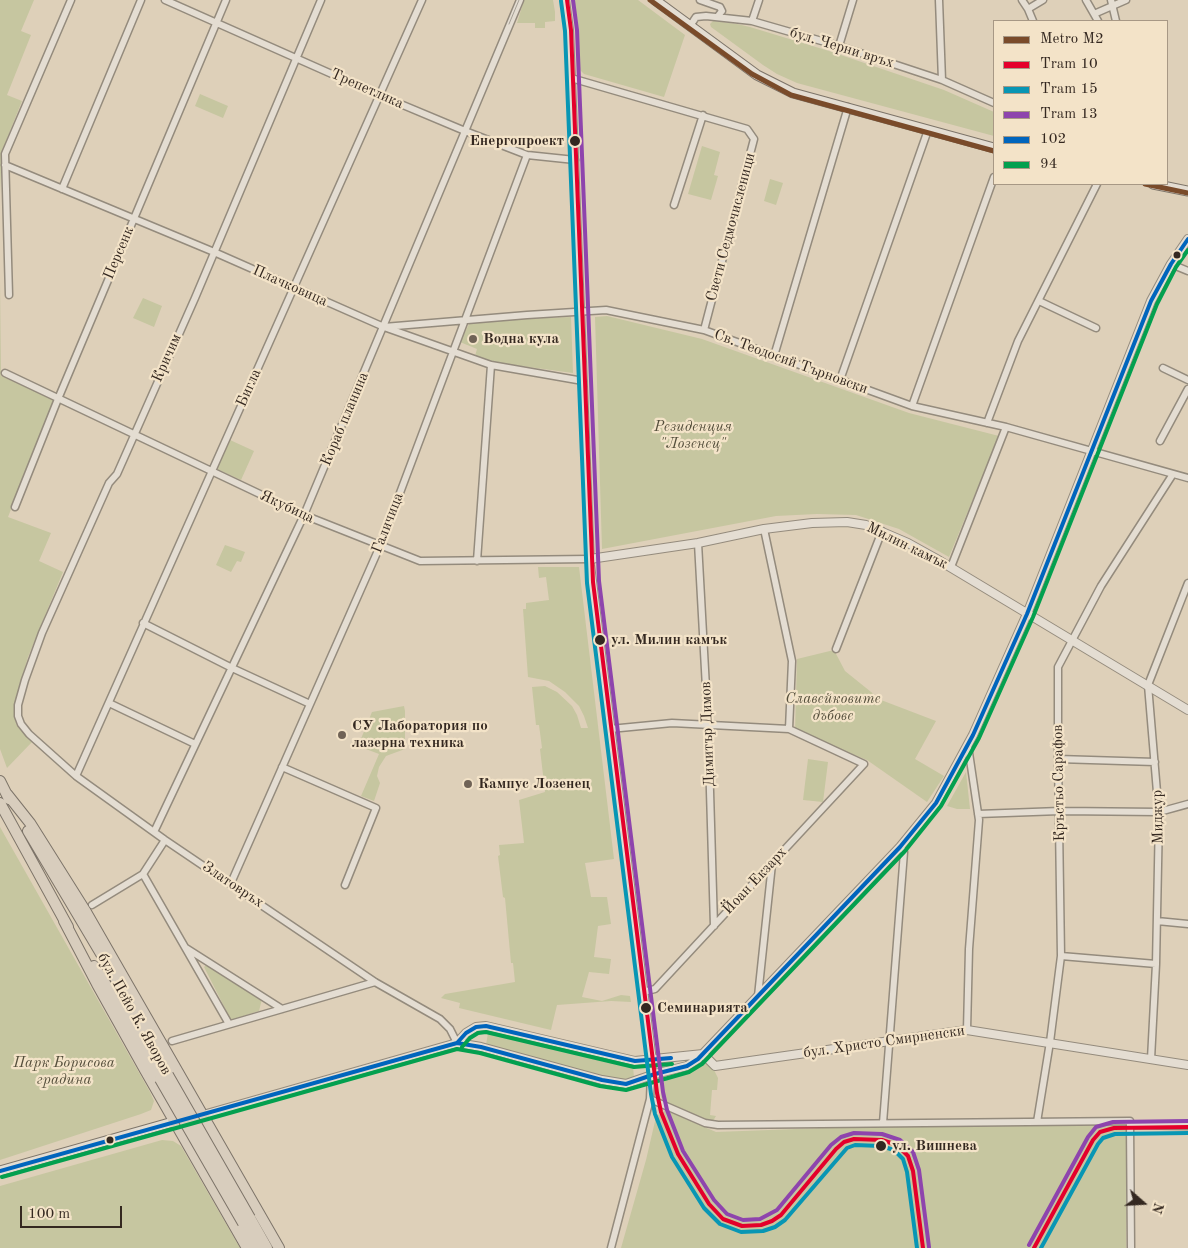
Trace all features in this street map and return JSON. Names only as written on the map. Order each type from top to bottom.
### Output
[{"type":"main road","points":[[655,0],[757,75],[793,93],[993,148]]},
{"type":"main road","points":[[1163,185],[1188,192]]},
{"type":"main road","name":"бул. Пейо К. Яворов","points":[[0,781],[113,974],[164,1077]]},
{"type":"main road","points":[[7,794],[30,823],[73,891],[279,1248]]},
{"type":"main road","name":"бул. Пейо К. Яворов","points":[[0,802],[64,921],[164,1077],[247,1221],[267,1248]]},
{"type":"main road","points":[[64,921],[101,992],[247,1248]]},
{"type":"main road","points":[[0,1171],[203,1115]]},
{"type":"main road","name":"бул. Пейо К. Яворов","points":[[247,1221],[257,1248]]},
{"type":"street","points":[[9,296],[5,154],[71,0]]},
{"type":"street","points":[[62,189],[141,0]]},
{"type":"street","name":"Трепетлика","points":[[165,0],[465,131],[527,155],[575,160]]},
{"type":"street","name":"Персенк","points":[[15,507],[58,399],[226,0]]},
{"type":"street","name":"Кричим","points":[[18,716],[18,704],[42,633],[109,483],[117,474],[321,0]]},
{"type":"street","name":"Бигла","points":[[76,776],[422,0]]},
{"type":"street","name":"Кораб планина","points":[[154,832],[304,515],[520,0]]},
{"type":"street","points":[[565,0],[569,20],[572,78],[590,559],[652,1061],[650,1099],[611,1248]]},
{"type":"street","points":[[700,0],[720,7],[722,11],[718,16]]},
{"type":"street","points":[[752,21],[759,0]]},
{"type":"street","points":[[839,46],[853,0]]},
{"type":"street","points":[[939,0],[942,80]]},
{"type":"street","points":[[1022,0],[1028,8],[1033,20]]},
{"type":"street","points":[[1028,8],[1043,0]]},
{"type":"street","points":[[1086,0],[1097,20]]},
{"type":"street","points":[[1094,14],[1111,3],[1126,0]]},
{"type":"street","points":[[1111,3],[1116,20]]},
{"type":"street","name":"бул. Черни връх","points":[[690,26],[696,17],[718,16],[752,21],[839,46],[942,80],[993,103]]},
{"type":"street","name":"Свети Седмочисленици","points":[[572,78],[747,129],[754,140],[704,330]]},
{"type":"street","points":[[774,356],[848,107]]},
{"type":"street","points":[[674,205],[703,116]]},
{"type":"street","points":[[840,380],[928,130]]},
{"type":"street","name":"Галичица","points":[[231,883],[380,546],[527,155]]},
{"type":"street","name":"Плачковица","points":[[5,165],[214,252],[384,327],[491,364],[583,381]]},
{"type":"street","points":[[912,406],[993,180]]},
{"type":"street","points":[[987,423],[1018,341],[1097,185]]},
{"type":"street","points":[[203,1115],[457,1043],[481,1047],[602,1080],[626,1084],[651,1075],[687,1066],[703,1054],[900,847],[936,803],[968,746],[1027,614],[1151,301],[1171,264],[1188,239]]},
{"type":"street","points":[[1171,264],[1188,271]]},
{"type":"street","points":[[1039,301],[1096,328]]},
{"type":"street","name":"Св. Теодосий Търновски","points":[[384,327],[606,310],[704,330],[912,406],[1006,427],[1188,478]]},
{"type":"street","points":[[477,561],[491,364]]},
{"type":"street","points":[[1164,368],[1188,380]]},
{"type":"street","name":"Якубица","points":[[5,373],[304,515],[420,561],[590,559]]},
{"type":"street","points":[[1160,442],[1188,389]]},
{"type":"street","points":[[951,567],[1006,427]]},
{"type":"street","name":"Кръстьо Сарафов","points":[[1037,1122],[1061,956],[1058,667],[1101,586],[1173,474]]},
{"type":"street","name":"Милин камък","points":[[590,559],[698,543],[764,529],[812,523],[848,522],[866,525],[882,531],[951,567],[1188,710]]},
{"type":"street","points":[[610,729],[672,723],[789,729],[792,661],[764,529]]},
{"type":"street","points":[[836,649],[882,531]]},
{"type":"street","name":"Димитър Димов","points":[[698,543],[708,724],[714,926]]},
{"type":"street","name":"Миджур","points":[[1151,1059],[1156,964],[1159,812],[1148,685],[1188,583]]},
{"type":"street","points":[[143,623],[232,668],[310,704]]},
{"type":"street","points":[[109,702],[195,744]]},
{"type":"street","name":"Златовръх","points":[[18,716],[21,724],[29,734],[76,776],[164,840],[231,883],[375,982],[440,1019],[450,1029],[457,1043]]},
{"type":"street","name":"Йоан Екзарх","points":[[643,992],[655,989],[864,764],[789,729]]},
{"type":"street","points":[[968,746],[978,814],[970,949],[968,1030]]},
{"type":"street","points":[[1058,759],[1155,762]]},
{"type":"street","points":[[282,767],[376,808],[345,885]]},
{"type":"street","points":[[978,814],[1060,811],[1159,812],[1188,804]]},
{"type":"street","points":[[92,905],[143,874],[164,840]]},
{"type":"street","points":[[883,1124],[904,852],[900,847]]},
{"type":"street","points":[[758,996],[772,864]]},
{"type":"street","points":[[143,874],[229,1024]]},
{"type":"street","points":[[1157,921],[1188,924]]},
{"type":"street","points":[[186,948],[282,1009]]},
{"type":"street","points":[[1061,956],[1156,964]]},
{"type":"street","points":[[172,1041],[375,982]]},
{"type":"street","points":[[457,1043],[466,1033],[476,1027],[486,1026],[635,1061],[652,1061],[703,1054]]},
{"type":"street","name":"бул. Христо Смирненски","points":[[703,1054],[715,1066],[968,1030],[1188,1065]]},
{"type":"street","points":[[650,1099],[705,1123],[718,1125],[1130,1121],[1131,1248]]},
{"type":"street","points":[[1130,1125],[1188,1126]]},
{"type":"green space","points":[[0,0],[34,0],[21,31],[31,35],[7,95],[22,101],[2,151],[0,194]]},
{"type":"green space","points":[[524,0],[553,0],[555,21],[545,22],[545,28],[535,28],[535,23],[517,23]]},
{"type":"green space","points":[[574,0],[638,0],[685,35],[664,97],[584,74],[580,70],[578,23]]},
{"type":"green space","points":[[713,21],[750,27],[829,51],[944,90],[993,112],[993,136],[797,83],[763,65],[711,27],[710,24]]},
{"type":"green space","points":[[200,94],[228,106],[223,118],[195,106]]},
{"type":"green space","points":[[702,146],[720,152],[714,175],[718,176],[711,200],[688,194]]},
{"type":"green space","points":[[770,179],[783,183],[776,205],[764,201]]},
{"type":"green space","points":[[0,280],[1,376],[54,400],[8,517],[51,533],[39,561],[63,572],[28,657],[15,702],[14,716],[17,726],[32,742],[7,768],[0,749]]},
{"type":"green space","points":[[143,298],[162,306],[154,327],[133,318]]},
{"type":"green space","name":"Резиденция \"Лозенец\"","points":[[607,316],[702,339],[909,413],[999,436],[949,557],[899,529],[856,515],[817,514],[776,516],[602,549],[595,317]]},
{"type":"green space","points":[[571,317],[573,373],[492,362],[475,356],[477,349],[460,342],[469,324],[496,320]]},
{"type":"green space","points":[[230,440],[254,451],[241,480],[217,469]]},
{"type":"green space","points":[[225,545],[245,552],[241,562],[237,561],[231,572],[216,565]]},
{"type":"green space","points":[[538,567],[579,567],[614,859],[585,863],[591,897],[607,897],[611,924],[598,926],[594,957],[611,959],[609,974],[589,972],[582,997],[602,1001],[621,995],[630,996],[631,1002],[611,1001],[557,1005],[551,1030],[459,1008],[460,1003],[441,998],[445,994],[515,982],[498,856],[500,855],[499,845],[524,843],[519,800],[545,792],[540,749],[542,748],[539,725],[536,725],[532,687],[545,686],[557,692],[572,706],[581,728],[588,728],[579,706],[565,692],[549,681],[528,677],[523,609],[526,609],[526,603],[549,600],[546,577],[539,578]]},
{"type":"green space","name":"Славейковите дъбове","points":[[834,650],[845,671],[881,700],[936,721],[915,759],[944,776],[927,802],[867,760],[795,731],[797,659]]},
{"type":"green space","points":[[404,706],[405,749],[386,756],[379,767],[377,776],[380,783],[374,801],[361,796],[379,754],[358,746],[372,712]]},
{"type":"green space","points":[[808,759],[828,762],[823,802],[803,800]]},
{"type":"green space","points":[[966,772],[970,809],[957,809],[947,806]]},
{"type":"green space","name":"Парк Борисова градина","points":[[0,827],[154,1101],[151,1110],[141,1114],[0,1160]]},
{"type":"green space","points":[[207,964],[262,999],[259,1011],[231,1020],[204,967]]},
{"type":"green space","points":[[491,1030],[560,1049],[631,1065],[634,1077],[612,1079],[486,1045],[488,1033]]},
{"type":"green space","points":[[701,1062],[707,1063],[714,1070],[718,1078],[717,1090],[712,1090],[710,1115],[716,1116],[713,1121],[708,1121],[665,1103],[661,1097],[662,1085],[666,1079]]},
{"type":"green space","points":[[665,1110],[716,1132],[849,1127],[1127,1125],[1126,1248],[621,1248],[656,1117]]},
{"type":"green space","points":[[162,1140],[173,1141],[181,1146],[240,1248],[0,1248],[0,1186]]},
{"type":"tram line","points":[[509,24],[519,0]]},
{"type":"tram line","name":"10","points":[[567,0],[571,30],[593,582],[657,1093],[661,1112],[678,1154],[709,1204],[723,1219],[742,1226],[761,1225],[781,1215],[844,1142],[854,1139],[882,1140],[897,1145],[908,1156],[913,1171],[923,1248]]},
{"type":"tram line","name":"13","points":[[573,0],[577,30],[599,581],[663,1092],[667,1110],[683,1151],[714,1200],[727,1214],[743,1220],[760,1219],[777,1210],[831,1145],[841,1137],[854,1133],[882,1134],[900,1140],[913,1152],[919,1170],[929,1247]]},
{"type":"tram line","name":"15","points":[[561,1],[565,31],[587,583],[655,1114],[672,1157],[704,1208],[720,1224],[741,1232],[763,1231],[775,1227],[785,1220],[847,1148],[855,1145],[881,1146],[894,1150],[903,1159],[907,1172],[917,1248]]},
{"type":"tram line","name":"13","points":[[1029,1245],[1088,1137],[1096,1127],[1113,1122],[1188,1121]]},
{"type":"tram line","name":"10","points":[[1034,1248],[1093,1140],[1100,1132],[1114,1128],[1188,1127]]},
{"type":"tram line","name":"15","points":[[1041,1248],[1103,1138],[1115,1134],[1188,1133]]},
{"type":"metro line","name":"M2","points":[[650,0],[752,74],[791,95],[993,151]]},
{"type":"metro line","name":"M2","points":[[1150,185],[1188,193]]},
{"type":"transit line","name":"102","points":[[0,1171],[457,1043],[481,1047],[602,1080],[626,1084],[687,1066],[698,1059],[900,847],[936,803],[973,735],[1027,614],[1151,301],[1171,264],[1188,239]]},
{"type":"transit line","name":"94","points":[[2,1177],[457,1049],[480,1053],[600,1086],[626,1090],[689,1072],[702,1064],[905,851],[941,806],[979,738],[1033,617],[1157,304],[1176,267],[1188,250]]},
{"type":"transit line","name":"102","points":[[457,1043],[466,1033],[476,1027],[486,1026],[635,1061],[671,1058]]},
{"type":"transit line","name":"94","points":[[462,1047],[470,1038],[478,1033],[486,1032],[634,1067],[672,1064]]},
{"type":"place","name":"Енергопроект","points":[[575,141]]},
{"type":"place","name":"Водна кула","points":[[473,339]]},
{"type":"place","name":"ул. Милин камък","points":[[600,640]]},
{"type":"place","name":"СУ Лаборатория по лазерна техника","points":[[342,735]]},
{"type":"place","name":"Кампус Лозенец","points":[[468,784]]},
{"type":"place","name":"Семинарията","points":[[646,1008]]},
{"type":"place","name":"ул. Вишнева","points":[[881,1146]]}]
